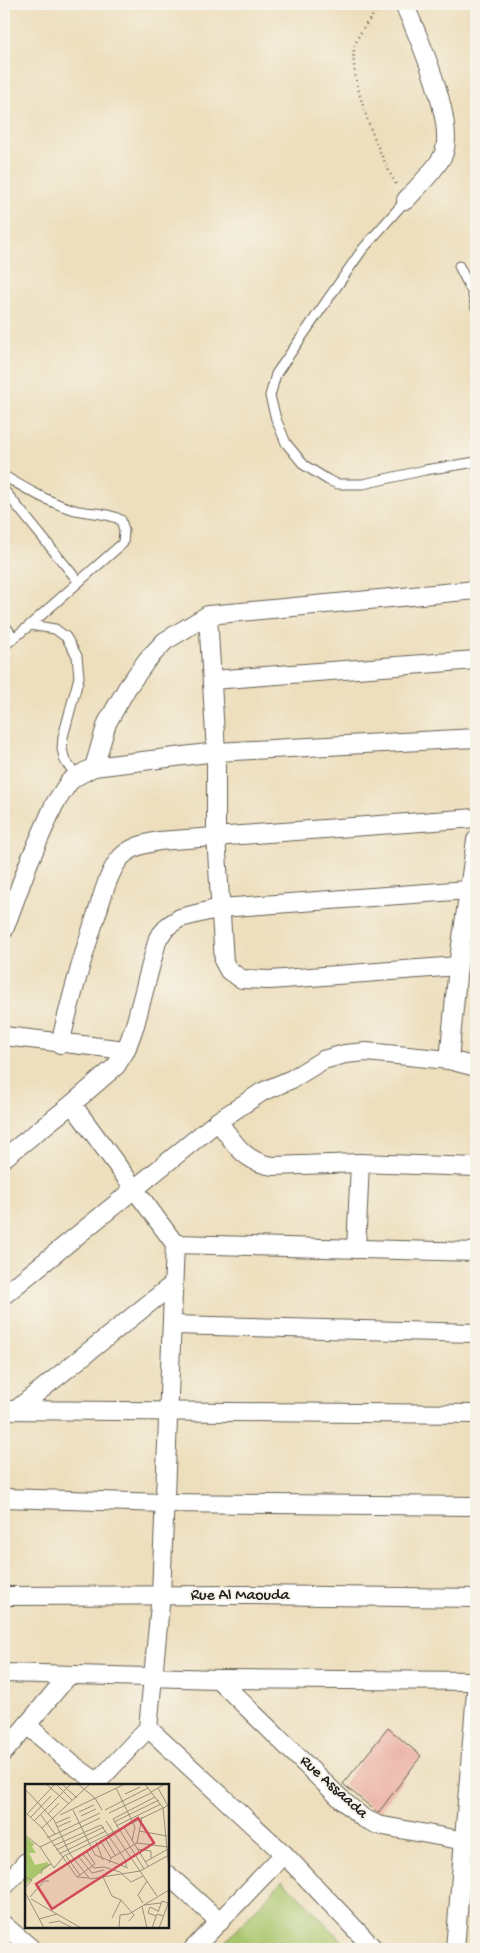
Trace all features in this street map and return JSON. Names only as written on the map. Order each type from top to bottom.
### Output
[{"type":"street","points":[[404,4],[414,25],[440,98],[446,142],[443,156],[406,200]]},
{"type":"street","points":[[94,768],[107,723],[127,688],[165,641],[208,615],[476,590]]},
{"type":"street","points":[[208,615],[216,752],[216,836],[220,908],[224,962],[229,971],[242,979],[270,980],[458,966]]},
{"type":"street","points":[[212,680],[476,660]]},
{"type":"street","points":[[4,930],[29,862],[54,805],[62,792],[77,776],[94,768],[216,752],[476,738]]},
{"type":"street","points":[[60,1044],[79,968],[107,884],[118,862],[132,849],[143,844],[216,836],[476,818]]},
{"type":"street","points":[[449,1060],[458,966],[476,840]]},
{"type":"street","points":[[4,1158],[116,1066],[126,1050],[135,1025],[158,938],[169,925],[180,918],[220,908],[468,890]]},
{"type":"street","points":[[4,1036],[60,1044],[126,1050]]},
{"type":"street","points":[[4,1295],[218,1121],[262,1092],[292,1079],[328,1058],[366,1052],[449,1060],[476,1067]]},
{"type":"street","points":[[27,1725],[96,1784],[148,1728],[161,1595],[175,1244],[72,1104]]},
{"type":"street","points":[[218,1121],[245,1155],[262,1164],[273,1166],[360,1163],[476,1167]]},
{"type":"street","points":[[356,1249],[360,1163]]},
{"type":"street","points":[[175,1244],[476,1252]]},
{"type":"street","points":[[10,1410],[172,1284]]},
{"type":"street","points":[[172,1326],[476,1333]]},
{"type":"street","points":[[10,1410],[476,1414]]},
{"type":"street","points":[[4,1498],[164,1503],[476,1506]]},
{"type":"street","name":"Rue Al Maouda","points":[[4,1596],[161,1595],[476,1598]]},
{"type":"street","points":[[4,1673],[476,1681]]},
{"type":"street","points":[[4,1752],[69,1674]]},
{"type":"street","name":"Rue Assaada","points":[[218,1678],[342,1800],[363,1818],[378,1826],[469,1842]]},
{"type":"street","points":[[455,1949],[469,1842],[476,1692]]},
{"type":"street","points":[[148,1728],[284,1854],[374,1949]]},
{"type":"street","points":[[193,1949],[284,1854]]},
{"type":"street","points":[[4,1887],[25,1863]]},
{"type":"street","points":[[169,1877],[220,1922]]},
{"type":"street","points":[[4,1926],[32,1949]]},
{"type":"lane","points":[[406,200],[362,250],[276,374],[270,396],[276,420],[286,443],[304,465],[338,484],[363,484],[425,470],[476,462]]},
{"type":"lane","points":[[459,266],[472,292],[476,308]]},
{"type":"lane","points":[[4,476],[36,495],[56,504],[78,510],[112,515],[121,520],[124,530],[123,543],[4,646]]},
{"type":"lane","points":[[4,490],[78,581]]},
{"type":"lane","points":[[4,624],[14,638]]},
{"type":"lane","points":[[30,625],[55,629],[66,637],[77,656],[79,677],[63,737],[62,749],[65,760],[77,776]]},
{"type":"path","points":[[382,4],[358,37],[354,47],[353,59],[361,99],[372,134],[389,174],[406,200]]},
{"type":"green space","points":[[282,1881],[299,1895],[349,1949],[219,1949]]},
{"type":"building","points":[[388,1728],[421,1756],[378,1813],[343,1784]]}]
